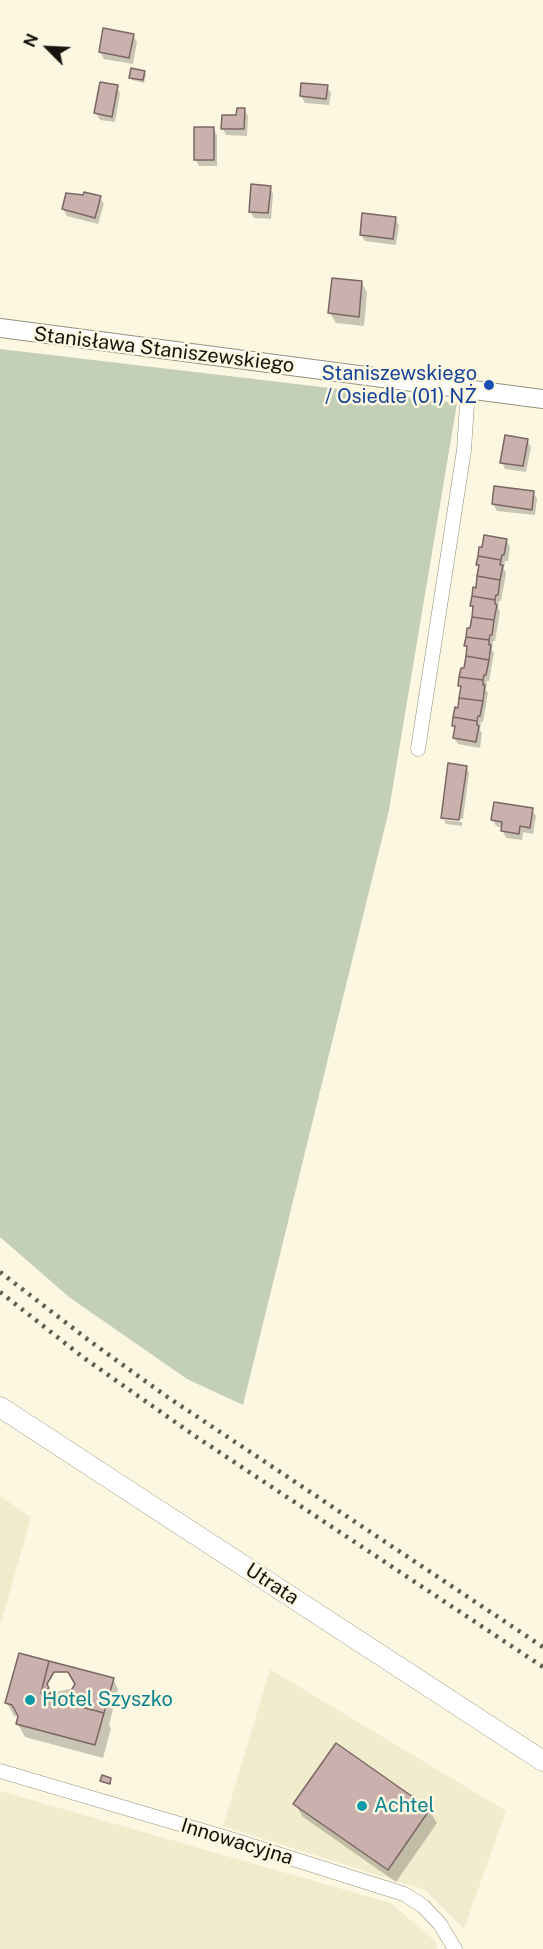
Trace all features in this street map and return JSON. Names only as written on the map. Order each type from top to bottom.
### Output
[{"type":"main road","name":"Utrata","points":[[0,1407],[543,1761]]},
{"type":"street","name":"Stanisława Staniszewskiego","points":[[0,328],[543,399]]},
{"type":"street","points":[[418,749],[464,450],[468,389]]},
{"type":"street","name":"Innowacyjna","points":[[0,1771],[394,1890],[423,1906],[440,1924],[454,1947]]},
{"type":"shaded area","points":[[0,1496],[31,1517],[0,1627]]},
{"type":"shaded area","points":[[270,1669],[506,1811],[464,1929],[425,1890],[223,1826]]},
{"type":"shaded area","points":[[0,1791],[391,1903],[435,1941],[437,1949],[0,1949]]},
{"type":"green space","points":[[0,349],[457,403],[389,810],[243,1405],[187,1379],[69,1297],[0,1237]]},
{"type":"building","points":[[103,28],[134,34],[129,58],[99,52]]},
{"type":"building","points":[[131,68],[145,71],[143,80],[129,78]]},
{"type":"building","points":[[100,82],[118,85],[112,117],[94,113]]},
{"type":"building","points":[[301,83],[328,85],[326,99],[300,96]]},
{"type":"building","points":[[237,108],[245,108],[244,129],[221,129],[222,115],[236,115]]},
{"type":"building","points":[[194,127],[214,127],[214,160],[194,160]]},
{"type":"building","points":[[251,184],[271,186],[268,213],[249,212]]},
{"type":"building","points":[[84,192],[101,196],[95,218],[62,209],[66,193],[83,195]]},
{"type":"building","points":[[362,213],[396,217],[393,239],[360,235]]},
{"type":"building","points":[[332,278],[362,281],[359,317],[328,313]]},
{"type":"building","points":[[505,435],[528,439],[523,466],[500,463]]},
{"type":"building","points":[[494,486],[534,491],[532,510],[492,504]]},
{"type":"building","points":[[484,535],[507,539],[501,560],[478,556]]},
{"type":"building","points":[[478,556],[501,560],[500,565],[503,565],[500,580],[477,576]]},
{"type":"building","points":[[477,576],[500,580],[495,600],[472,596],[473,587],[476,588]]},
{"type":"building","points":[[472,596],[495,600],[497,605],[494,620],[472,617],[473,606],[470,606]]},
{"type":"building","points":[[472,617],[494,620],[489,640],[466,637]]},
{"type":"building","points":[[466,637],[489,640],[489,645],[491,645],[489,660],[466,656],[467,646],[464,646]]},
{"type":"building","points":[[466,656],[489,660],[483,680],[459,677],[461,668],[464,668]]},
{"type":"building","points":[[459,677],[483,680],[483,685],[485,685],[483,701],[459,698],[461,686],[458,686]]},
{"type":"building","points":[[459,698],[483,701],[477,721],[453,717],[455,707],[458,708]]},
{"type":"building","points":[[453,717],[477,721],[479,726],[476,742],[453,738],[455,726],[452,726]]},
{"type":"building","points":[[448,763],[467,766],[459,820],[441,818]]},
{"type":"building","points":[[494,802],[533,808],[530,828],[520,826],[519,834],[501,831],[502,822],[491,820]]},
{"type":"building","name":"Hotel Szyszko","points":[[19,1653],[49,1661],[41,1693],[43,1697],[104,1713],[95,1745],[16,1724],[18,1716],[12,1705],[5,1703]]},
{"type":"building","points":[[49,1661],[114,1678],[104,1713],[43,1697],[41,1693]]},
{"type":"building","points":[[54,1672],[68,1672],[75,1684],[68,1696],[54,1696],[52,1692],[43,1697],[41,1693],[49,1688],[47,1684]]},
{"type":"building","name":"Achtel","points":[[336,1743],[430,1809],[388,1870],[293,1804]]},
{"type":"building","points":[[102,1775],[111,1778],[110,1784],[100,1781]]},
{"type":"railway","points":[[0,1272],[166,1396],[543,1647]]},
{"type":"railway","points":[[0,1292],[84,1358],[195,1436],[543,1667]]},
{"type":"place","name":"Staniszewskiego / Osiedle (01) NŻ","points":[[489,385]]},
{"type":"place","name":"Hotel Szyszko","points":[[30,1700]]},
{"type":"place","name":"Achtel","points":[[362,1806]]}]
